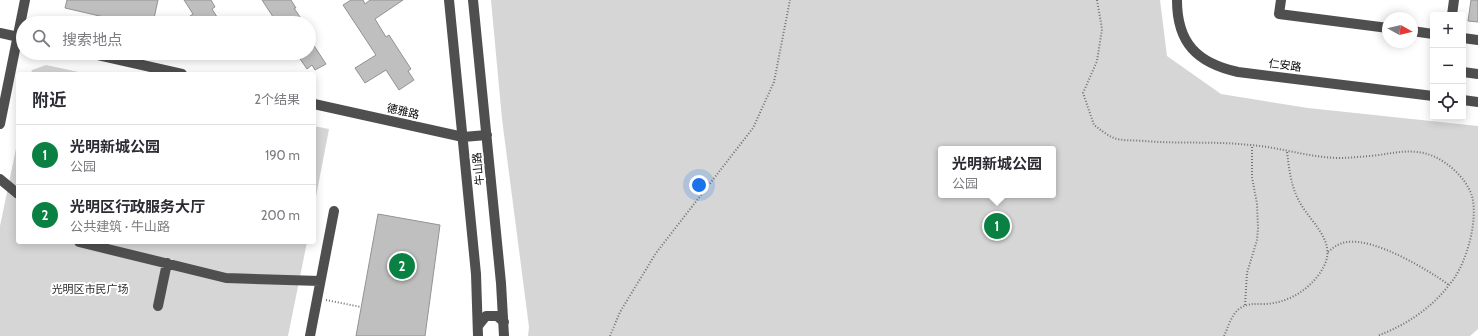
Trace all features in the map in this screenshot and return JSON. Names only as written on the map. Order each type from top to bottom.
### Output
[{"type":"street","points":[[23,16],[25,0]]},
{"type":"street","name":"牛山路","points":[[449,0],[476,274],[478,331]]},
{"type":"street","name":"牛山路","points":[[473,0],[487,135],[504,336]]},
{"type":"street","name":"仁安路","points":[[1177,0],[1179,20],[1190,45],[1197,55],[1215,66],[1238,72],[1430,96]]},
{"type":"street","points":[[1281,0],[1279,14],[1382,27]]},
{"type":"street","points":[[1452,12],[1454,0]]},
{"type":"street","points":[[1418,32],[1430,34]]},
{"type":"street","points":[[0,33],[16,36]]},
{"type":"street","points":[[1466,38],[1478,40]]},
{"type":"street","points":[[0,124],[16,54]]},
{"type":"street","points":[[120,60],[173,72]]},
{"type":"street","points":[[1466,72],[1478,74]]},
{"type":"street","points":[[1466,100],[1478,102]]},
{"type":"street","name":"德雅路","points":[[316,104],[463,137],[487,135]]},
{"type":"street","points":[[0,179],[16,192]]},
{"type":"street","points":[[310,336],[334,211]]},
{"type":"street","points":[[87,244],[226,278],[320,281]]},
{"type":"street","points":[[158,306],[167,263]]},
{"type":"street","points":[[478,331],[486,316],[497,316],[504,322]]},
{"type":"path","points":[[610,336],[620,312],[656,253],[753,128],[774,82],[790,0]]},
{"type":"path","points":[[1097,0],[1102,29],[1097,61],[1083,93],[1094,126],[1116,139],[1170,143],[1235,143],[1337,158],[1410,151],[1433,156],[1452,168],[1461,176],[1472,196],[1473,222],[1472,235],[1464,260],[1449,285],[1435,301],[1414,318],[1401,326],[1377,336]]},
{"type":"path","points":[[1245,305],[1247,273],[1257,240],[1258,228],[1257,204],[1252,177],[1252,145]]},
{"type":"path","points":[[1224,336],[1233,316],[1245,305],[1275,303],[1302,291],[1316,278],[1327,259],[1327,246],[1322,234],[1308,216],[1297,196],[1288,168],[1287,151]]},
{"type":"path","points":[[1328,252],[1332,248],[1343,243],[1354,242],[1366,244],[1407,259],[1431,272],[1449,285]]},
{"type":"path","points":[[317,298],[361,307]]},
{"type":"green space","points":[[491,0],[1160,0],[1167,56],[1221,94],[1308,108],[1478,126],[1478,329],[1470,336],[528,336],[529,327],[502,119]]},
{"type":"green space","points":[[46,65],[79,72],[32,72],[32,70]]},
{"type":"green space","points":[[316,126],[329,129],[316,197]]},
{"type":"green space","name":"光明区市民广场","points":[[16,149],[16,244],[307,244],[288,336],[0,336],[0,226]]},
{"type":"building","points":[[67,0],[158,0],[155,16],[100,16],[65,8]]},
{"type":"building","points":[[184,0],[211,0],[215,7],[212,9],[216,16],[190,16],[193,14]]},
{"type":"building","points":[[262,0],[291,0],[299,16],[272,16]]},
{"type":"building","points":[[351,0],[363,0],[365,4],[370,0],[403,0],[375,19],[386,37],[389,35],[411,69],[408,71],[414,80],[399,90],[386,70],[365,83],[355,68],[376,55],[343,5]]},
{"type":"building","points":[[1471,0],[1478,0],[1478,22],[1468,21]]},
{"type":"building","points":[[316,49],[326,64],[315,70],[312,65],[307,69],[301,60],[316,60]]},
{"type":"building","points":[[378,214],[440,225],[425,336],[356,336]]},
{"type":"place","name":"光明新城公园","points":[[997,226]]},
{"type":"place","name":"光明区行政服务大厅","points":[[402,266]]}]
